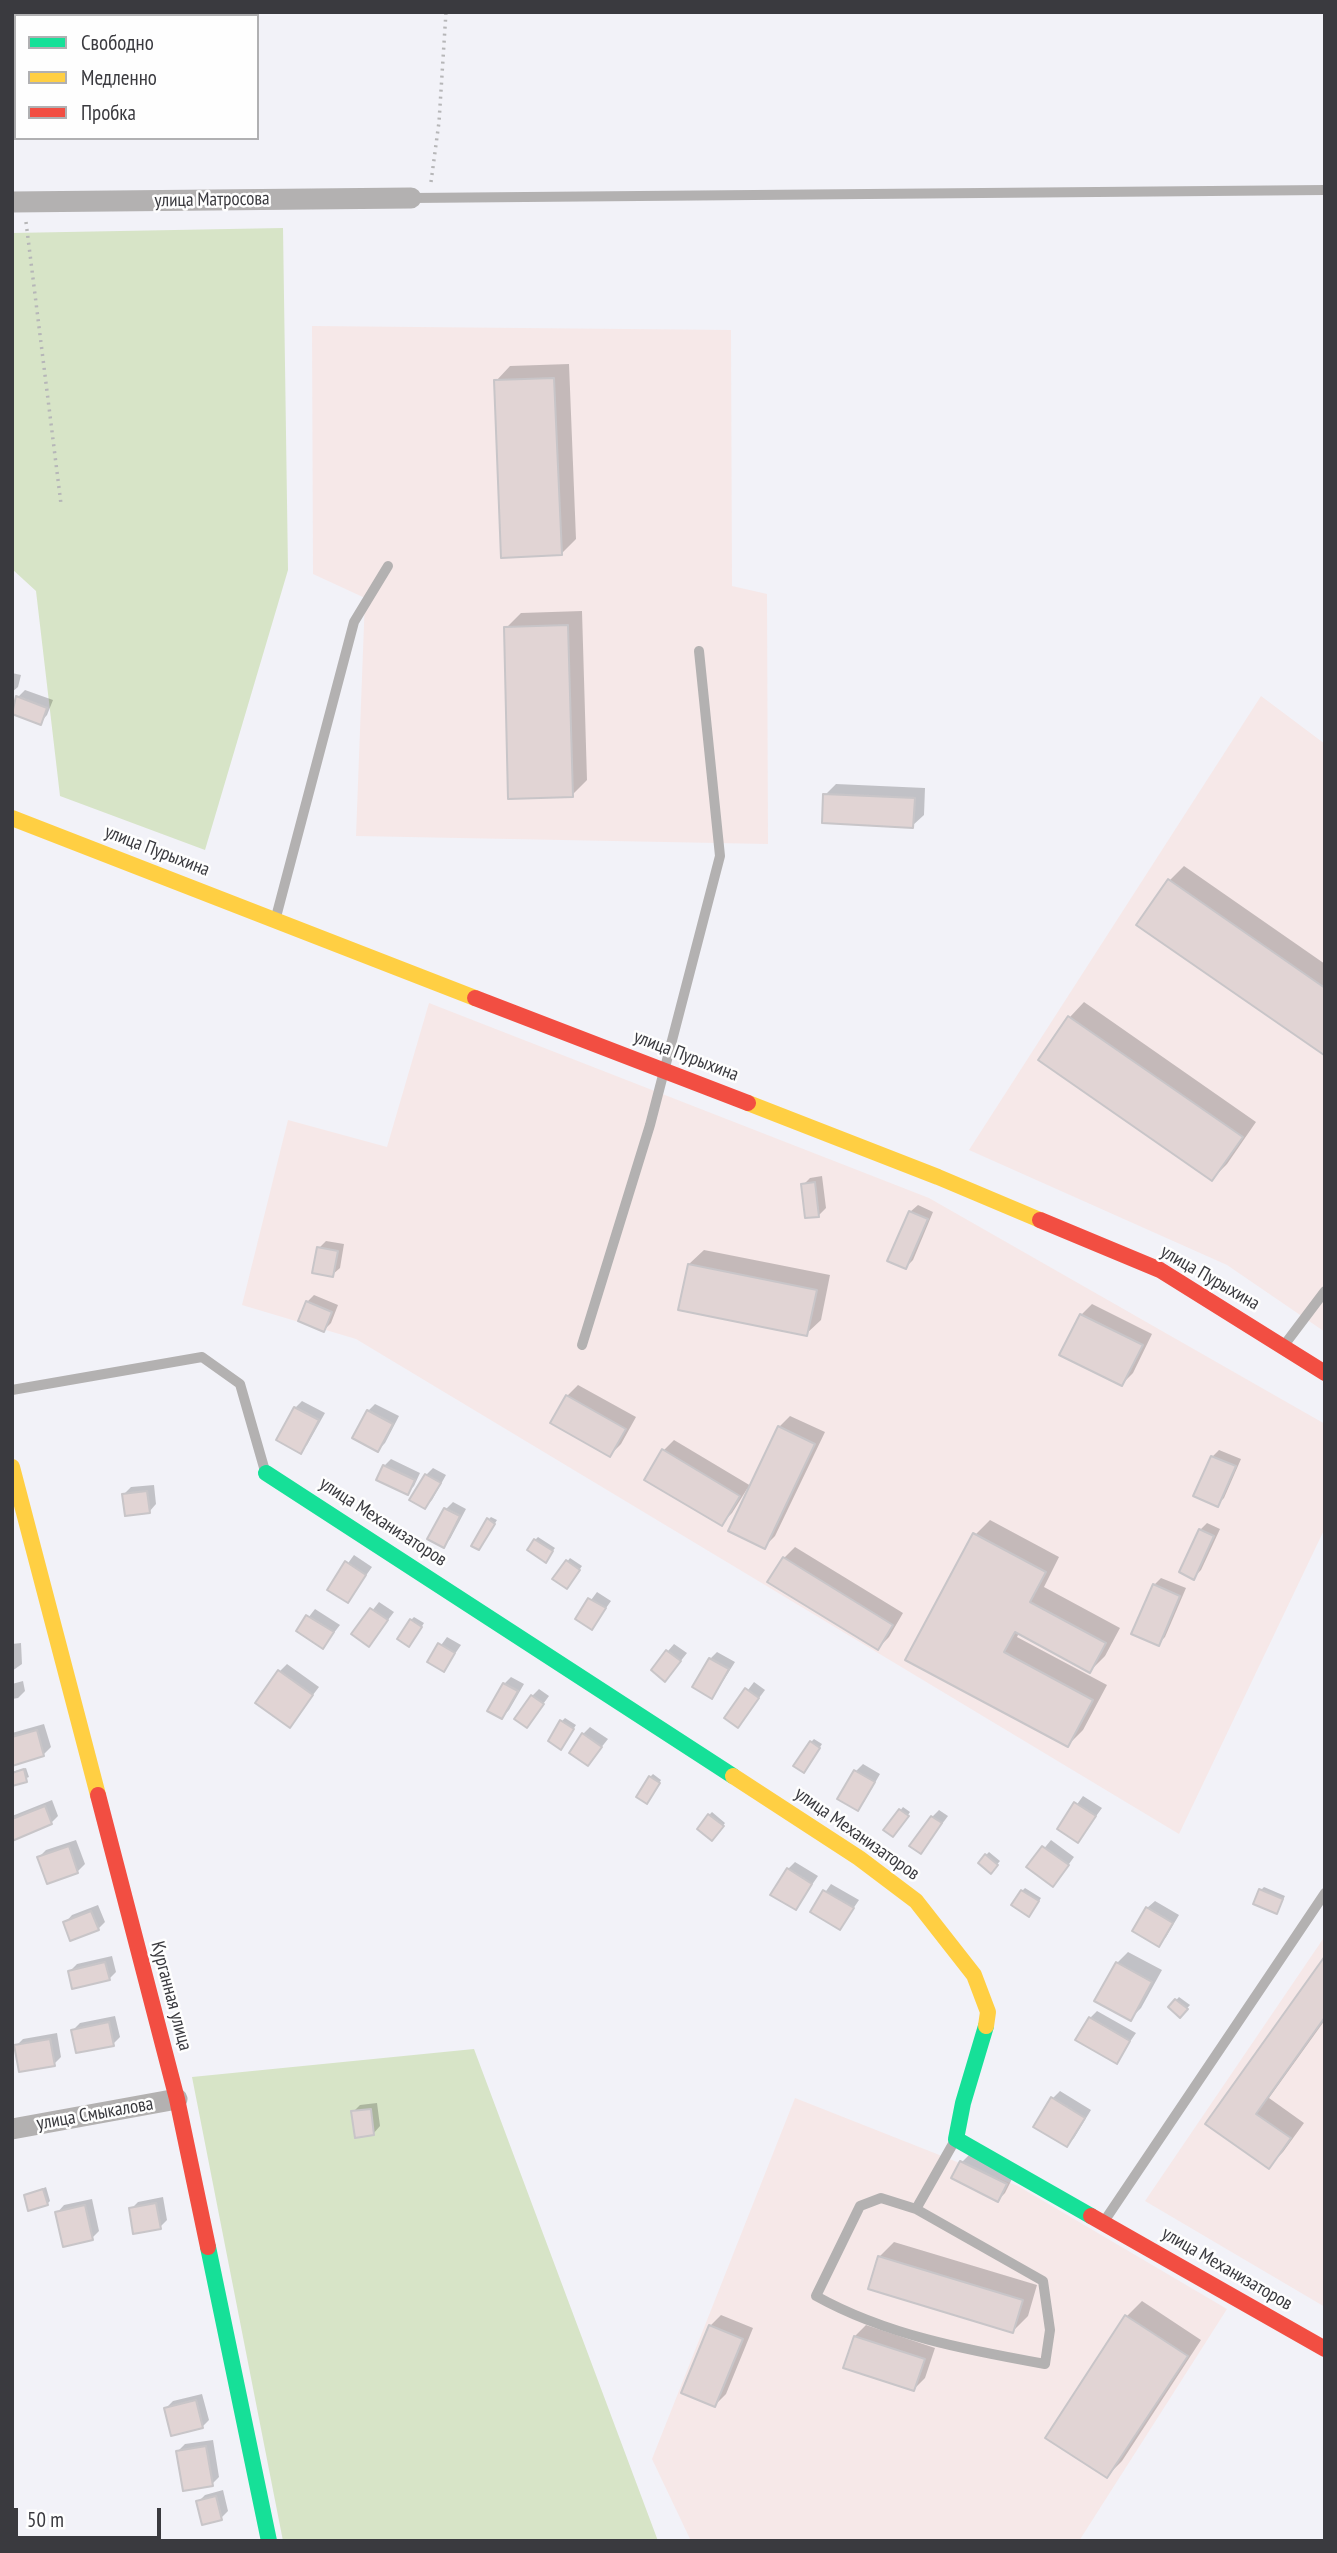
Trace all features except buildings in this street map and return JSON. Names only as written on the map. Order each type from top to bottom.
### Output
[{"type":"street","name":"улица Матросова","points":[[18,202],[420,198]]},
{"type":"street","name":"улица Пурыхина","points":[[12,818],[939,1177],[1160,1270],[1325,1373]]},
{"type":"street","name":"Курганная улица","points":[[12,1467],[177,2099],[269,2541]]},
{"type":"street","name":"улица Механизаторов","points":[[266,1473],[859,1858],[916,1901],[974,1975],[988,2012],[985,2035],[963,2104],[956,2139],[1325,2349]]},
{"type":"street","name":"улица Смыкалова","points":[[12,2129],[177,2099]]},
{"type":"lane","points":[[420,198],[1325,190]]},
{"type":"lane","points":[[275,919],[354,622],[388,566]]},
{"type":"lane","points":[[582,1345],[650,1125],[720,856],[699,651]]},
{"type":"lane","points":[[1283,1346],[1325,1292]]},
{"type":"lane","points":[[12,1390],[202,1357],[240,1384],[266,1473]]},
{"type":"lane","points":[[1104,2223],[1325,1893]]},
{"type":"lane","points":[[916,2209],[956,2139]]},
{"type":"lane","points":[[881,2198],[916,2209],[1043,2281],[1050,2330],[1045,2364],[957,2348],[846,2313],[816,2296],[860,2206],[881,2198]]},
{"type":"path","points":[[420,198],[439,122],[446,12]]},
{"type":"path","points":[[18,202],[61,504]]},
{"type":"shaded area","points":[[312,326],[731,330],[732,586],[767,594],[768,844],[356,836],[365,598],[313,574]]},
{"type":"shaded area","points":[[1261,696],[1325,744],[1325,1332],[1227,1265],[969,1150]]},
{"type":"shaded area","points":[[429,1003],[929,1198],[1325,1424],[1325,1528],[1179,1834],[356,1339],[242,1305],[288,1120],[387,1147]]},
{"type":"shaded area","points":[[1325,1936],[1325,2307],[1145,2201]]},
{"type":"shaded area","points":[[795,2098],[1018,2186],[1227,2309],[1079,2541],[691,2541],[652,2459]]},
{"type":"green space","points":[[283,228],[288,570],[205,850],[60,796],[36,591],[12,569],[12,233]]},
{"type":"green space","points":[[474,2049],[658,2541],[283,2541],[192,2077]]},
{"type":"traffic: fast","points":[[266,1473],[733,1776]]},
{"type":"traffic: fast","points":[[986,2026],[963,2103],[956,2139],[1091,2216]]},
{"type":"traffic: fast","points":[[208,2247],[269,2541]]},
{"type":"traffic: slow","points":[[12,818],[475,998]]},
{"type":"traffic: slow","points":[[748,1103],[1040,1220]]},
{"type":"traffic: slow","points":[[12,1467],[98,1795]]},
{"type":"traffic: slow","points":[[733,1776],[859,1858],[916,1901],[974,1975],[988,2012],[986,2026]]},
{"type":"traffic: jam","points":[[475,998],[748,1103]]},
{"type":"traffic: jam","points":[[1040,1220],[1160,1270],[1325,1373]]},
{"type":"traffic: jam","points":[[98,1795],[177,2099],[208,2247]]},
{"type":"traffic: jam","points":[[1091,2216],[1325,2349]]}]
